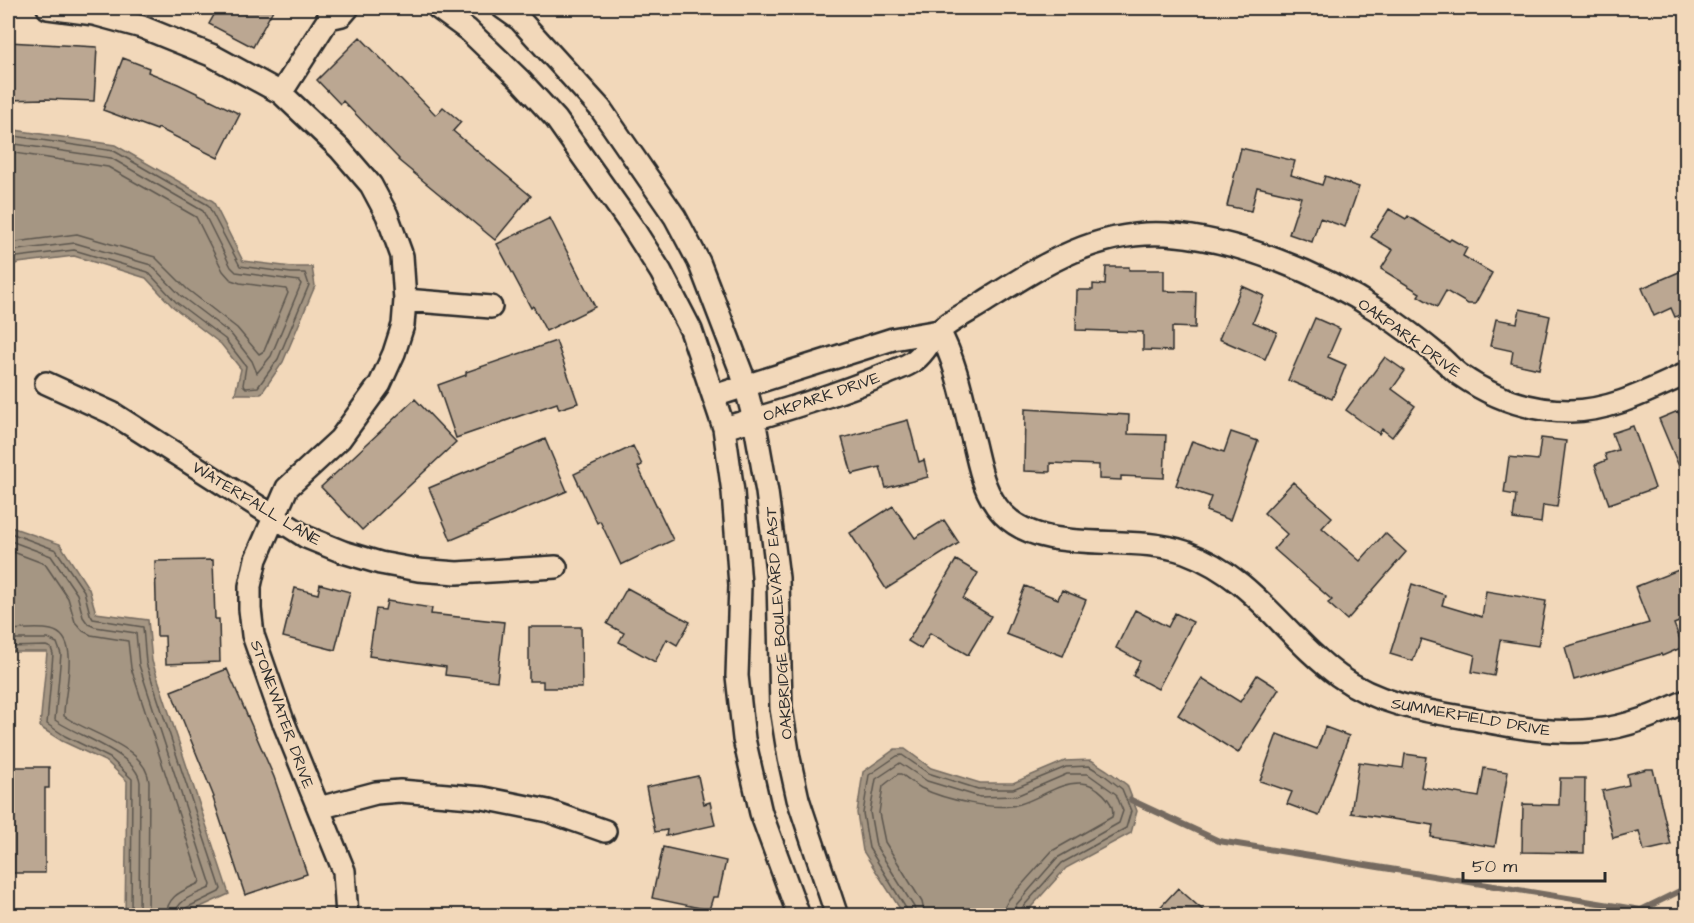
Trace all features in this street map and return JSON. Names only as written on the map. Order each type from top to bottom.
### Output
[{"type":"street","name":"STONEWATER DRIVE","points":[[48,8],[94,14],[142,27],[211,55],[281,93],[340,149],[371,185],[387,215],[402,256],[404,325],[380,384],[340,439],[287,488],[256,559],[250,586],[253,635],[286,730],[344,871],[347,915]]},
{"type":"street","points":[[281,93],[329,13],[342,15],[348,8]]},
{"type":"street","points":[[438,8],[468,30],[520,80],[556,119],[631,225],[661,272],[692,330],[724,428],[733,492],[740,585],[737,676],[744,739],[761,813],[799,915]]},
{"type":"street","name":"OAKBRIDGE BOULEVARD EAST","points":[[503,8],[520,20],[600,108],[675,217],[699,262],[746,387],[767,492],[778,578],[782,708],[789,758],[798,799],[837,915]]},
{"type":"street","name":"OAKPARK DRIVE","points":[[724,428],[861,385],[915,361],[939,331],[1032,271],[1072,250],[1096,242],[1139,235],[1165,234],[1239,248],[1294,267],[1325,281],[1380,312],[1410,333],[1459,375],[1513,403],[1540,409],[1572,411],[1601,407],[1623,402],[1686,374]]},
{"type":"street","points":[[405,300],[491,307]]},
{"type":"street","name":"OAKPARK DRIVE","points":[[714,396],[893,339],[939,331]]},
{"type":"street","name":"SUMMERFIELD DRIVE","points":[[939,331],[947,344],[954,367],[984,484],[1002,513],[1022,529],[1043,537],[1063,540],[1136,542],[1165,547],[1210,563],[1235,578],[1320,661],[1340,677],[1377,698],[1406,707],[1538,731],[1568,732],[1599,730],[1629,723],[1686,701]]},
{"type":"street","points":[[844,355],[861,385]]},
{"type":"street","name":"WATERFALL LANE","points":[[46,383],[112,413],[306,537],[343,552],[389,565],[458,573],[556,567]]},
{"type":"street","points":[[319,808],[376,793],[400,791],[515,803],[548,811],[605,831]]},
{"type":"water","points":[[8,129],[115,145],[213,201],[243,261],[312,267],[315,286],[283,362],[261,394],[235,394],[241,369],[221,344],[172,306],[146,278],[74,256],[18,263],[8,267]]},
{"type":"water","points":[[8,526],[60,544],[89,589],[96,613],[148,620],[152,661],[229,894],[183,915],[125,915],[127,781],[107,762],[62,741],[40,727],[47,652],[8,652]]},
{"type":"water","points":[[895,749],[905,749],[931,768],[980,783],[1013,783],[1065,761],[1091,760],[1127,785],[1137,811],[1131,833],[1066,868],[1024,915],[904,915],[863,851],[857,813],[863,772]]},
{"type":"building","points":[[218,8],[274,8],[253,47],[209,24]]},
{"type":"building","points":[[360,37],[436,115],[443,107],[461,122],[453,131],[531,196],[495,240],[398,160],[343,101],[340,104],[317,80]]},
{"type":"building","points":[[8,42],[97,47],[94,101],[8,100]]},
{"type":"building","points":[[123,58],[149,68],[148,72],[240,114],[218,158],[158,128],[157,130],[103,110]]},
{"type":"building","points":[[1241,148],[1295,161],[1291,175],[1322,185],[1325,176],[1359,187],[1345,227],[1320,218],[1312,242],[1289,234],[1301,197],[1257,187],[1251,211],[1227,206]]},
{"type":"building","points":[[1389,209],[1406,219],[1408,216],[1449,241],[1451,239],[1467,248],[1463,256],[1492,273],[1475,304],[1468,304],[1446,291],[1437,307],[1418,296],[1420,293],[1381,269],[1393,250],[1371,237]]},
{"type":"building","points":[[550,218],[595,307],[546,331],[497,244]]},
{"type":"building","points":[[1106,267],[1129,267],[1129,270],[1164,270],[1164,291],[1196,292],[1195,328],[1172,327],[1172,351],[1143,350],[1143,332],[1076,330],[1077,290],[1093,290],[1093,284],[1105,285]]},
{"type":"building","points":[[1686,269],[1686,312],[1675,317],[1671,308],[1654,316],[1642,288]]},
{"type":"building","points":[[1242,286],[1264,296],[1253,322],[1277,332],[1265,359],[1219,339]]},
{"type":"building","points":[[1520,309],[1550,316],[1539,369],[1511,363],[1513,351],[1490,346],[1496,319],[1517,323]]},
{"type":"building","points":[[1315,318],[1340,329],[1328,357],[1346,365],[1332,399],[1288,380]]},
{"type":"building","points":[[556,341],[578,403],[559,409],[557,403],[456,438],[438,385],[466,375],[466,372]]},
{"type":"building","points":[[1385,357],[1405,371],[1392,389],[1415,406],[1392,437],[1382,429],[1379,434],[1346,410]]},
{"type":"building","points":[[415,399],[456,442],[362,530],[321,487]]},
{"type":"building","points":[[1025,409],[1129,415],[1128,434],[1166,435],[1164,478],[1121,476],[1121,480],[1099,479],[1099,465],[1050,463],[1050,472],[1024,471]]},
{"type":"building","points":[[1678,411],[1682,421],[1686,419],[1686,483],[1659,419]]},
{"type":"building","points":[[908,420],[919,462],[924,460],[928,477],[886,488],[880,467],[852,474],[842,438]]},
{"type":"building","points":[[1633,426],[1655,488],[1609,504],[1595,465],[1607,460],[1605,454],[1618,450],[1612,433]]},
{"type":"building","points":[[1231,432],[1258,441],[1230,520],[1206,511],[1211,497],[1176,485],[1192,441],[1224,452]]},
{"type":"building","points":[[1541,438],[1566,441],[1557,507],[1543,505],[1541,523],[1513,519],[1516,495],[1504,493],[1509,457],[1538,460]]},
{"type":"building","points":[[545,439],[567,491],[451,540],[429,488]]},
{"type":"building","points":[[633,446],[642,465],[638,467],[673,540],[621,565],[600,521],[597,523],[574,474]]},
{"type":"building","points":[[1293,482],[1332,517],[1322,528],[1360,561],[1385,533],[1406,552],[1347,620],[1328,603],[1332,600],[1274,549],[1287,534],[1264,513]]},
{"type":"building","points":[[893,506],[915,538],[944,520],[959,543],[886,589],[850,533]]},
{"type":"building","points":[[213,560],[215,619],[219,619],[220,662],[166,664],[165,636],[157,636],[155,561]]},
{"type":"building","points":[[956,560],[978,573],[963,599],[991,616],[968,655],[930,633],[921,649],[908,641]]},
{"type":"building","points":[[1686,567],[1686,619],[1674,624],[1683,647],[1662,656],[1661,654],[1574,680],[1565,647],[1649,623],[1635,587]]},
{"type":"building","points":[[320,584],[350,592],[335,650],[283,637],[295,588],[318,594]]},
{"type":"building","points":[[1412,584],[1445,595],[1442,605],[1482,617],[1486,591],[1546,601],[1538,646],[1500,640],[1494,676],[1472,672],[1475,655],[1421,639],[1413,661],[1390,654]]},
{"type":"building","points":[[1025,586],[1058,599],[1062,590],[1086,600],[1063,656],[1006,634]]},
{"type":"building","points":[[627,588],[690,622],[677,645],[667,639],[655,662],[619,642],[624,633],[607,624]]},
{"type":"building","points":[[387,601],[432,608],[431,614],[504,622],[497,681],[445,675],[446,667],[369,656],[376,609],[385,610]]},
{"type":"building","points":[[1135,610],[1168,627],[1175,613],[1193,622],[1158,689],[1133,676],[1140,661],[1116,648]]},
{"type":"building","points":[[529,627],[581,627],[582,688],[543,688],[543,681],[529,681]]},
{"type":"building","points":[[227,669],[274,777],[307,874],[245,895],[214,797],[171,691]]},
{"type":"building","points":[[1257,675],[1279,689],[1238,753],[1178,715],[1202,678],[1240,702]]},
{"type":"building","points":[[1325,727],[1349,736],[1319,816],[1287,804],[1292,792],[1260,781],[1277,734],[1317,749]]},
{"type":"building","points":[[1405,754],[1426,757],[1421,787],[1479,797],[1484,768],[1508,772],[1495,847],[1431,837],[1433,825],[1351,813],[1359,762],[1403,768]]},
{"type":"building","points":[[8,767],[49,767],[49,788],[45,788],[45,873],[8,873]]},
{"type":"building","points":[[1653,769],[1671,845],[1644,851],[1639,831],[1613,838],[1602,791],[1629,785],[1627,774]]},
{"type":"building","points":[[698,776],[704,804],[710,802],[715,825],[666,836],[667,830],[655,832],[646,787]]},
{"type":"building","points":[[1560,778],[1585,778],[1584,853],[1522,852],[1523,804],[1559,805]]},
{"type":"building","points":[[663,847],[726,861],[718,897],[713,897],[709,910],[652,898]]},
{"type":"building","points":[[1178,888],[1208,915],[1153,915]]},
{"type":"waterway","points":[[1131,800],[1219,841],[1641,910],[1686,888]]}]
